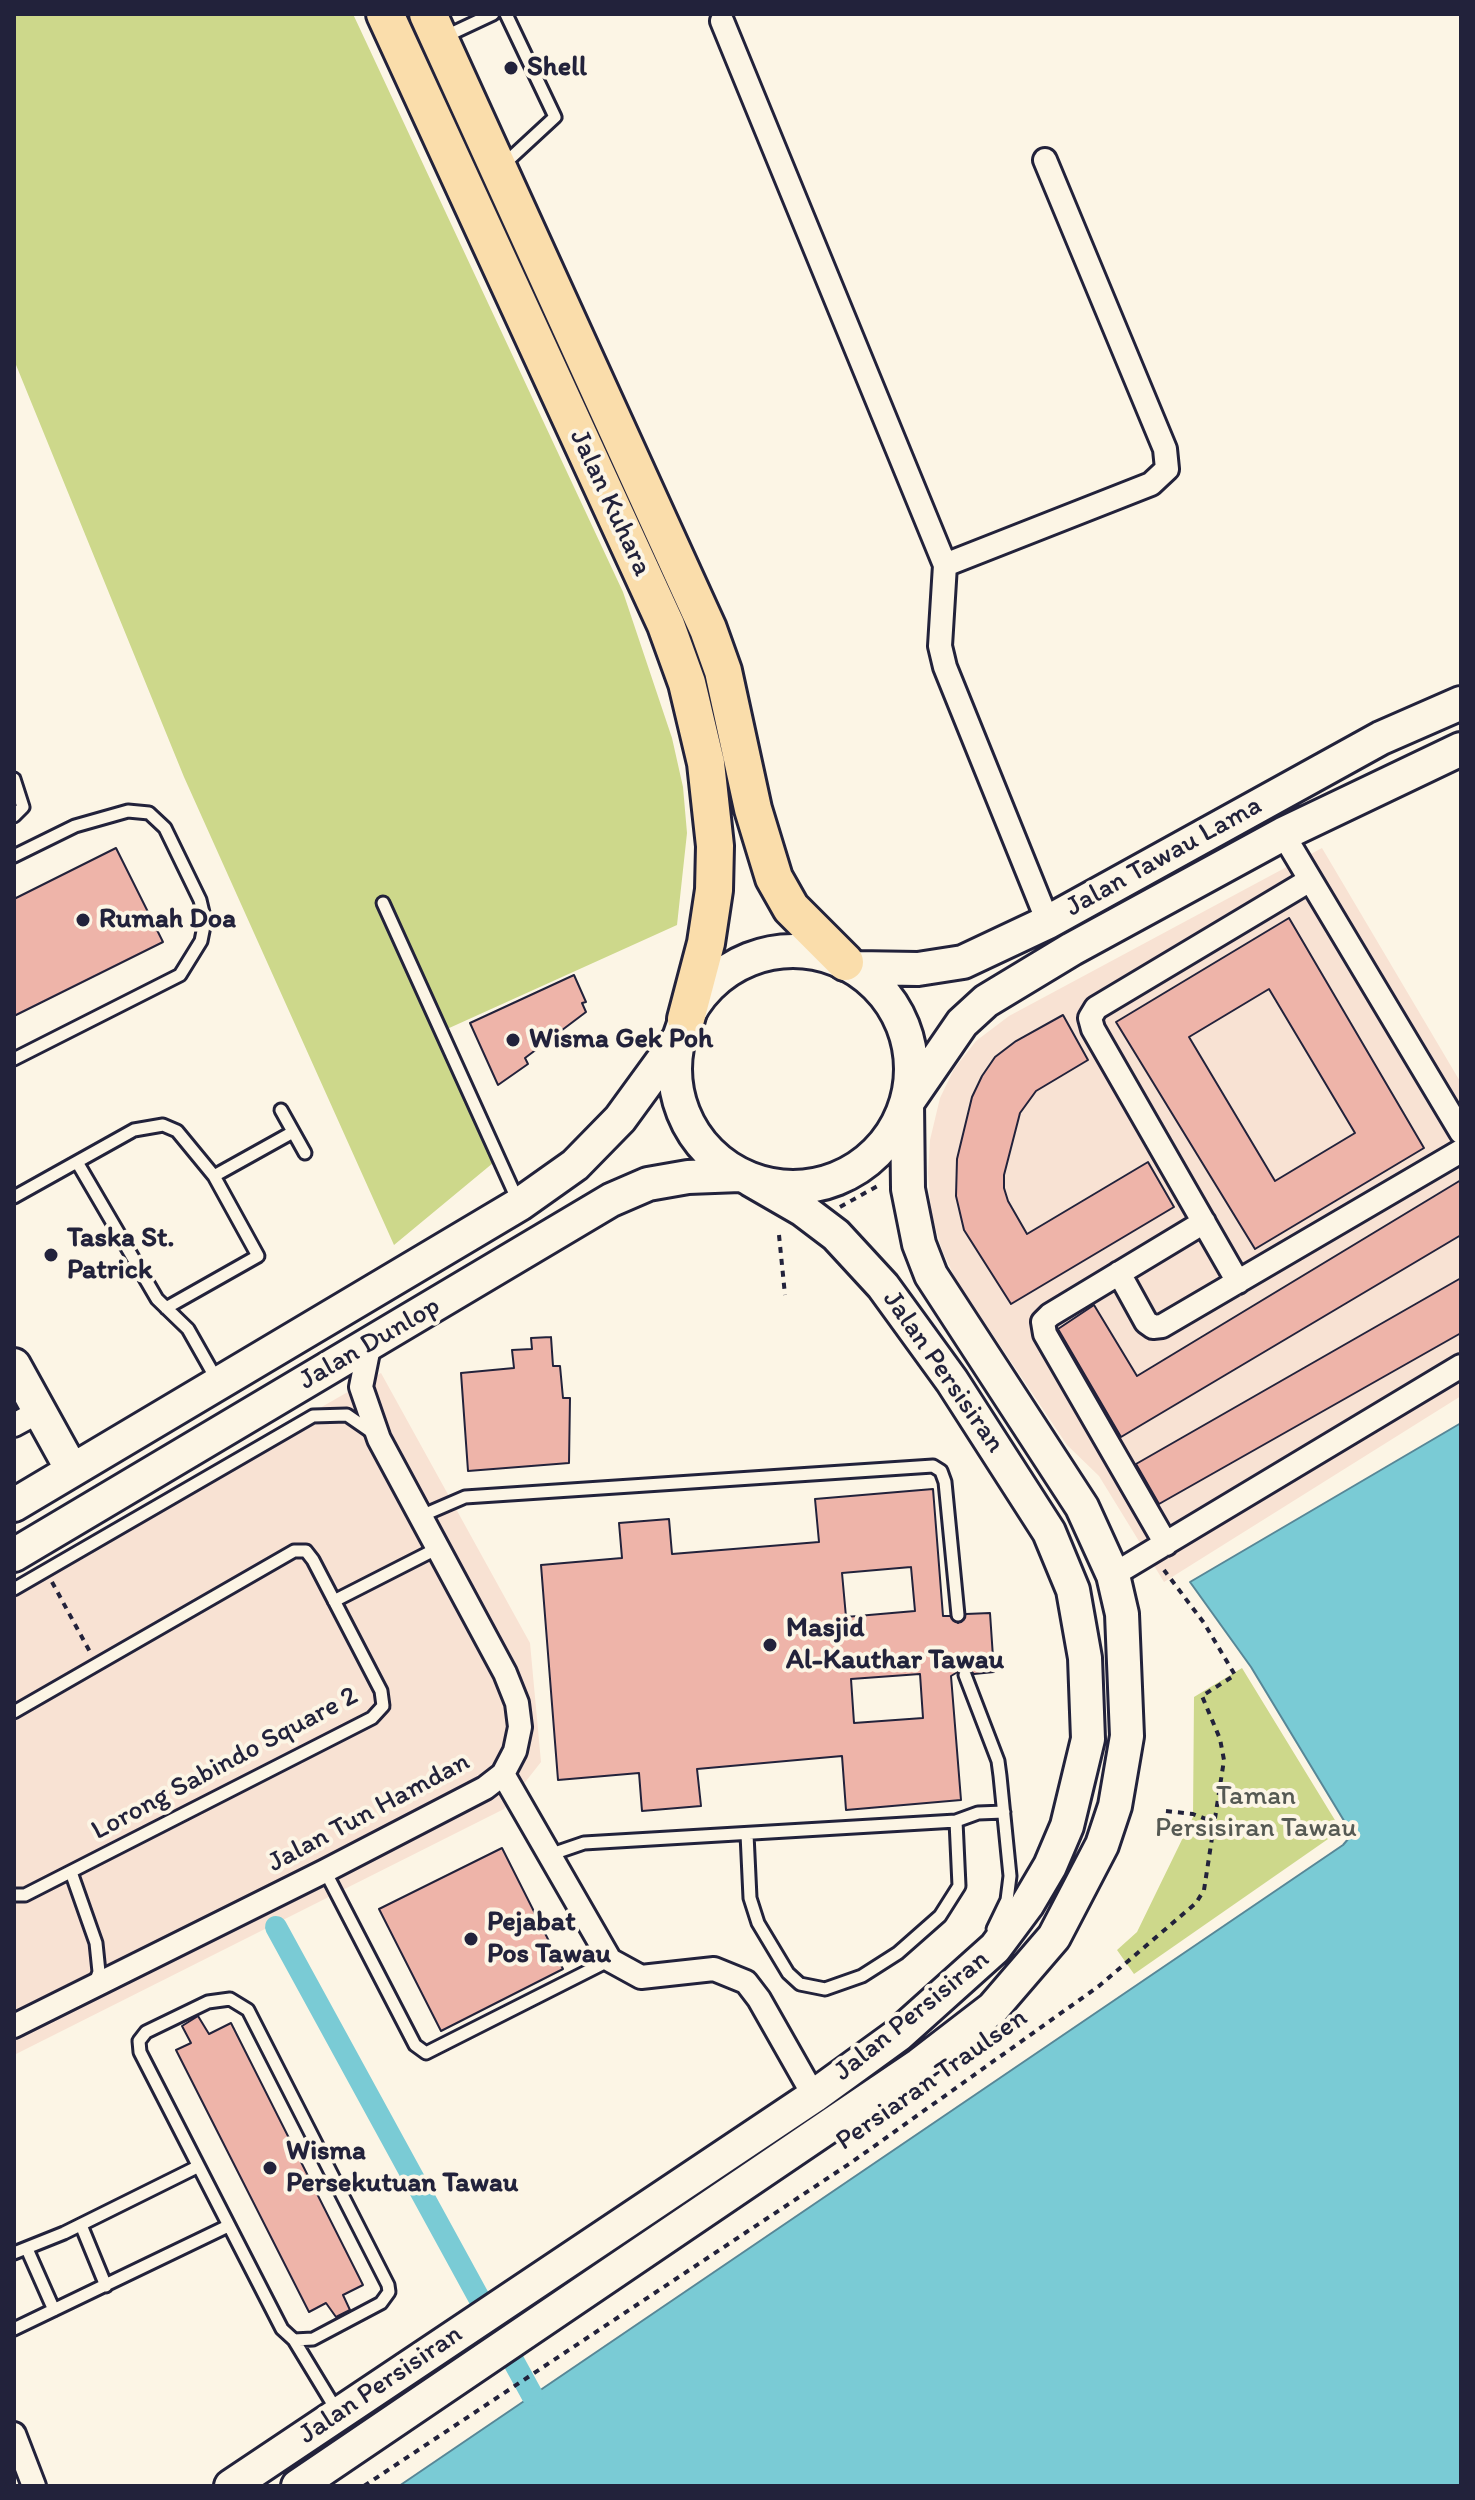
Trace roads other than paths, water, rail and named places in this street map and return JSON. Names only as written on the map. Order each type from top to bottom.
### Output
[{"type":"main road","name":"Jalan Kuhara","points":[[385,14],[666,625],[687,683],[706,763],[715,846],[714,890],[706,943],[682,1028]]},
{"type":"main road","name":"Jalan Kuhara","points":[[434,27],[708,629],[723,671],[753,809],[774,878],[791,908],[850,965]]},
{"type":"main road","points":[[434,27],[430,69],[441,98],[452,157]]},
{"type":"street","points":[[722,21],[945,565],[940,646],[945,667],[1048,922]]},
{"type":"street","points":[[945,565],[1151,484],[1167,469],[1165,449],[1045,160]]},
{"type":"street","name":"Jalan Tawau Lama","points":[[850,965],[918,969],[963,962],[1048,922],[1381,738],[1461,703]]},
{"type":"street","name":"Jalan Tawau Lama","points":[[907,1103],[962,1023],[986,1001],[1072,949],[1283,834],[1461,749]]},
{"type":"street","points":[[1283,834],[1461,1132]]},
{"type":"street","points":[[1238,1282],[1093,1029],[1090,1018],[1096,1008],[1310,880]]},
{"type":"street","points":[[809,951],[850,965],[885,993],[905,1026],[912,1065],[907,1103],[890,1138],[862,1165],[851,1171],[827,1182],[789,1187],[745,1178],[713,1157],[692,1132],[679,1102],[674,1070],[682,1028],[707,988],[726,973],[771,952],[809,951]]},
{"type":"street","name":"Jalan Dunlop","points":[[14,1505],[520,1204],[575,1165],[620,1119],[682,1028]]},
{"type":"street","name":"Jalan Persisiran","points":[[298,2486],[919,2065],[993,2008],[1044,1949],[1079,1893],[1102,1845],[1115,1806],[1127,1736],[1126,1652],[1113,1575],[1065,1479],[931,1275],[915,1230],[908,1189],[907,1103]]},
{"type":"street","points":[[1119,1273],[1146,1322],[1153,1327],[1162,1326],[1461,1151]]},
{"type":"street","name":"Jalan Dunlop","points":[[14,1555],[183,1453],[369,1347],[611,1200],[661,1182],[745,1178]]},
{"type":"street","name":"Jalan Persisiran","points":[[231,2486],[814,2096],[898,2035],[959,1984],[995,1948],[1027,1905],[1050,1866],[1067,1826],[1088,1739],[1085,1658],[1073,1590],[1049,1532],[1021,1485],[883,1286],[836,1235],[803,1210],[745,1178]]},
{"type":"street","points":[[1166,1544],[1043,1328],[1050,1315],[1204,1222]]},
{"type":"street","name":"Jalan Tun Hamdan","points":[[14,2026],[325,1871],[485,1788],[503,1774],[515,1751],[520,1727],[517,1703],[505,1673],[379,1439],[361,1387],[369,1347]]},
{"type":"street","points":[[14,1365],[26,1418],[72,1470],[107,1476],[122,1474],[183,1453]]},
{"type":"street","points":[[1113,1575],[1461,1366]]},
{"type":"street","points":[[503,1774],[610,1960],[641,1977],[714,1969],[746,1982],[759,1999],[814,2096]]},
{"type":"street","points":[[14,2434],[34,2486]]},
{"type":"lane","points":[[434,27],[493,14]]},
{"type":"lane","points":[[500,169],[555,117],[506,14]]},
{"type":"lane","points":[[14,779],[23,807],[14,816]]},
{"type":"lane","points":[[14,856],[75,826],[128,811],[149,813],[158,819],[200,900],[205,921],[201,941],[180,975],[14,1059]]},
{"type":"lane","points":[[383,903],[520,1204]]},
{"type":"lane","points":[[281,1110],[305,1153]]},
{"type":"lane","points":[[14,1197],[134,1130],[163,1125],[177,1131],[214,1176],[258,1256],[166,1308]]},
{"type":"lane","points":[[214,1176],[293,1132]]},
{"type":"lane","points":[[77,1162],[166,1308],[188,1329],[219,1383]]},
{"type":"lane","points":[[14,1589],[313,1416],[347,1415],[363,1423],[379,1439]]},
{"type":"lane","points":[[421,1516],[451,1500],[465,1497],[933,1466],[941,1471],[958,1615]]},
{"type":"lane","points":[[334,1601],[438,1548]]},
{"type":"lane","name":"Lorong Sabindo Square 2","points":[[14,1712],[294,1551],[306,1551],[313,1560],[381,1691],[383,1706],[372,1718],[25,1895],[14,1895]]},
{"type":"lane","points":[[959,1984],[977,1959],[1007,1900],[1010,1876],[998,1761],[965,1675]]},
{"type":"lane","points":[[549,1855],[584,1843],[956,1821],[978,1813],[1004,1812]]},
{"type":"lane","points":[[747,1834],[750,1898],[758,1923],[788,1973],[800,1984],[825,1989],[862,1976],[898,1953],[940,1916],[959,1886],[956,1821]]},
{"type":"lane","points":[[325,1871],[415,2045],[426,2053],[610,1960]]},
{"type":"lane","name":"Lorong Sabindo Square 2","points":[[71,1872],[96,1943],[99,1972],[93,1989]]},
{"type":"lane","points":[[294,2340],[313,2339],[381,2303],[389,2292],[388,2285],[248,2010],[230,1999],[208,2002],[146,2032],[139,2041],[140,2052],[282,2329],[294,2340],[339,2413]]},
{"type":"lane","points":[[14,2253],[81,2225],[197,2167]]},
{"type":"lane","points":[[81,2225],[106,2286]]},
{"type":"lane","points":[[14,2329],[228,2226]]},
{"type":"lane","points":[[27,2249],[54,2310]]},
{"type":"water","points":[[1461,1423],[1461,2486],[399,2486],[1343,1845],[1349,1838],[1349,1829],[1251,1667],[1190,1582]]},
{"type":"waterway","points":[[276,1927],[532,2395]]},
{"type":"place","name":"Shell","points":[[511,68]]},
{"type":"place","name":"Rumah Doa","points":[[83,920]]},
{"type":"place","name":"Wisma Gek Poh","points":[[513,1040]]},
{"type":"place","name":"Taska St. Patrick","points":[[51,1255]]},
{"type":"place","name":"Masjid Al-Kauthar Tawau","points":[[770,1645]]},
{"type":"place","name":"Pejabat Pos Tawau","points":[[471,1939]]},
{"type":"place","name":"Wisma Persekutuan Tawau","points":[[270,2168]]},
{"type":"park label","name":"Taman Persisiran Tawau","points":[[1256,1813]]}]
